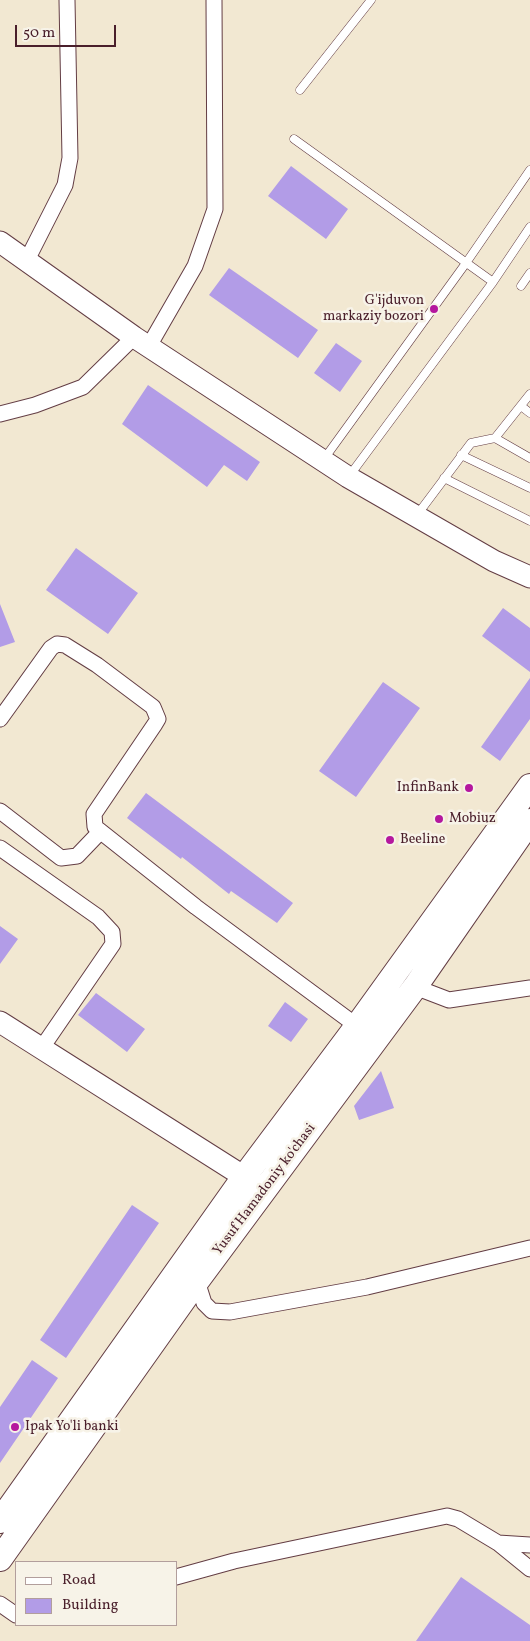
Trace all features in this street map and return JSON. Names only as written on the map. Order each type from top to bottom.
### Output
[{"type":"main road","points":[[0,242],[142,341],[348,477],[494,561],[530,577]]},
{"type":"main road","name":"Yusuf Hamadoniy ko'chasi","points":[[0,1521],[244,1177],[357,1026],[530,786]]},
{"type":"main road","name":"Yusuf Hamadoniy ko'chasi","points":[[0,1559],[197,1281],[415,987],[530,821]]},
{"type":"main road","points":[[0,1022],[265,1190]]},
{"type":"street","points":[[27,260],[65,185],[68,174],[70,158],[67,0]]},
{"type":"street","points":[[0,414],[35,405],[84,387],[142,341],[195,266],[215,209],[214,0]]},
{"type":"street","points":[[0,718],[51,648],[57,644],[65,645],[97,665],[153,707],[158,719],[94,814],[94,823],[100,832],[196,907],[357,1026]]},
{"type":"street","points":[[0,811],[61,858],[77,856],[100,832]]},
{"type":"street","points":[[0,848],[98,917],[112,932],[113,944],[41,1048]]},
{"type":"street","points":[[415,987],[449,1000],[530,988]]},
{"type":"street","points":[[197,1281],[204,1303],[212,1311],[230,1312],[367,1287],[530,1248]]},
{"type":"street","points":[[178,1576],[234,1561],[447,1516],[458,1519],[498,1542],[530,1569]]},
{"type":"street","points":[[498,1542],[530,1545]]},
{"type":"street","points":[[0,1604],[15,1614]]},
{"type":"lane","points":[[300,90],[371,0]]},
{"type":"lane","points":[[294,139],[493,282]]},
{"type":"lane","points":[[323,461],[466,263],[530,170]]},
{"type":"lane","points":[[348,477],[493,282],[530,227]]},
{"type":"lane","points":[[521,286],[530,273]]},
{"type":"lane","points":[[416,516],[471,443],[495,438],[530,394]]},
{"type":"lane","points":[[521,406],[530,413]]},
{"type":"lane","points":[[495,438],[530,458]]},
{"type":"lane","points":[[461,454],[530,488]]},
{"type":"lane","points":[[444,478],[530,521]]},
{"type":"building","points":[[291,166],[348,209],[326,239],[268,196]]},
{"type":"building","points":[[229,268],[318,330],[298,358],[209,295]]},
{"type":"building","points":[[336,343],[362,361],[340,392],[314,373]]},
{"type":"building","points":[[148,385],[260,462],[247,481],[224,465],[207,487],[122,424]]},
{"type":"building","points":[[76,548],[138,593],[108,634],[46,590]]},
{"type":"building","points":[[0,604],[15,642],[0,647]]},
{"type":"building","points":[[503,608],[530,628],[530,672],[482,636]]},
{"type":"building","points":[[530,678],[530,719],[500,761],[481,747]]},
{"type":"building","points":[[383,682],[420,708],[356,797],[319,771]]},
{"type":"building","points":[[146,793],[293,903],[277,923],[231,891],[229,894],[182,857],[181,859],[127,818]]},
{"type":"building","points":[[0,926],[18,939],[0,964]]},
{"type":"building","points":[[96,993],[145,1029],[127,1052],[78,1015]]},
{"type":"building","points":[[285,1002],[308,1019],[291,1042],[268,1026]]},
{"type":"building","points":[[381,1071],[394,1108],[359,1120],[354,1106]]},
{"type":"building","points":[[132,1205],[159,1223],[66,1358],[40,1340]]},
{"type":"building","points":[[32,1360],[58,1378],[0,1463],[0,1407]]},
{"type":"building","points":[[461,1577],[530,1625],[530,1641],[416,1641]]},
{"type":"place","name":"G'ijduvon markaziy bozori","points":[[434,309]]},
{"type":"place","name":"InfinBank","points":[[469,788]]},
{"type":"place","name":"Mobiuz","points":[[439,819]]},
{"type":"place","name":"Beeline","points":[[390,840]]},
{"type":"place","name":"Ipak Yo'li banki","points":[[15,1427]]}]
